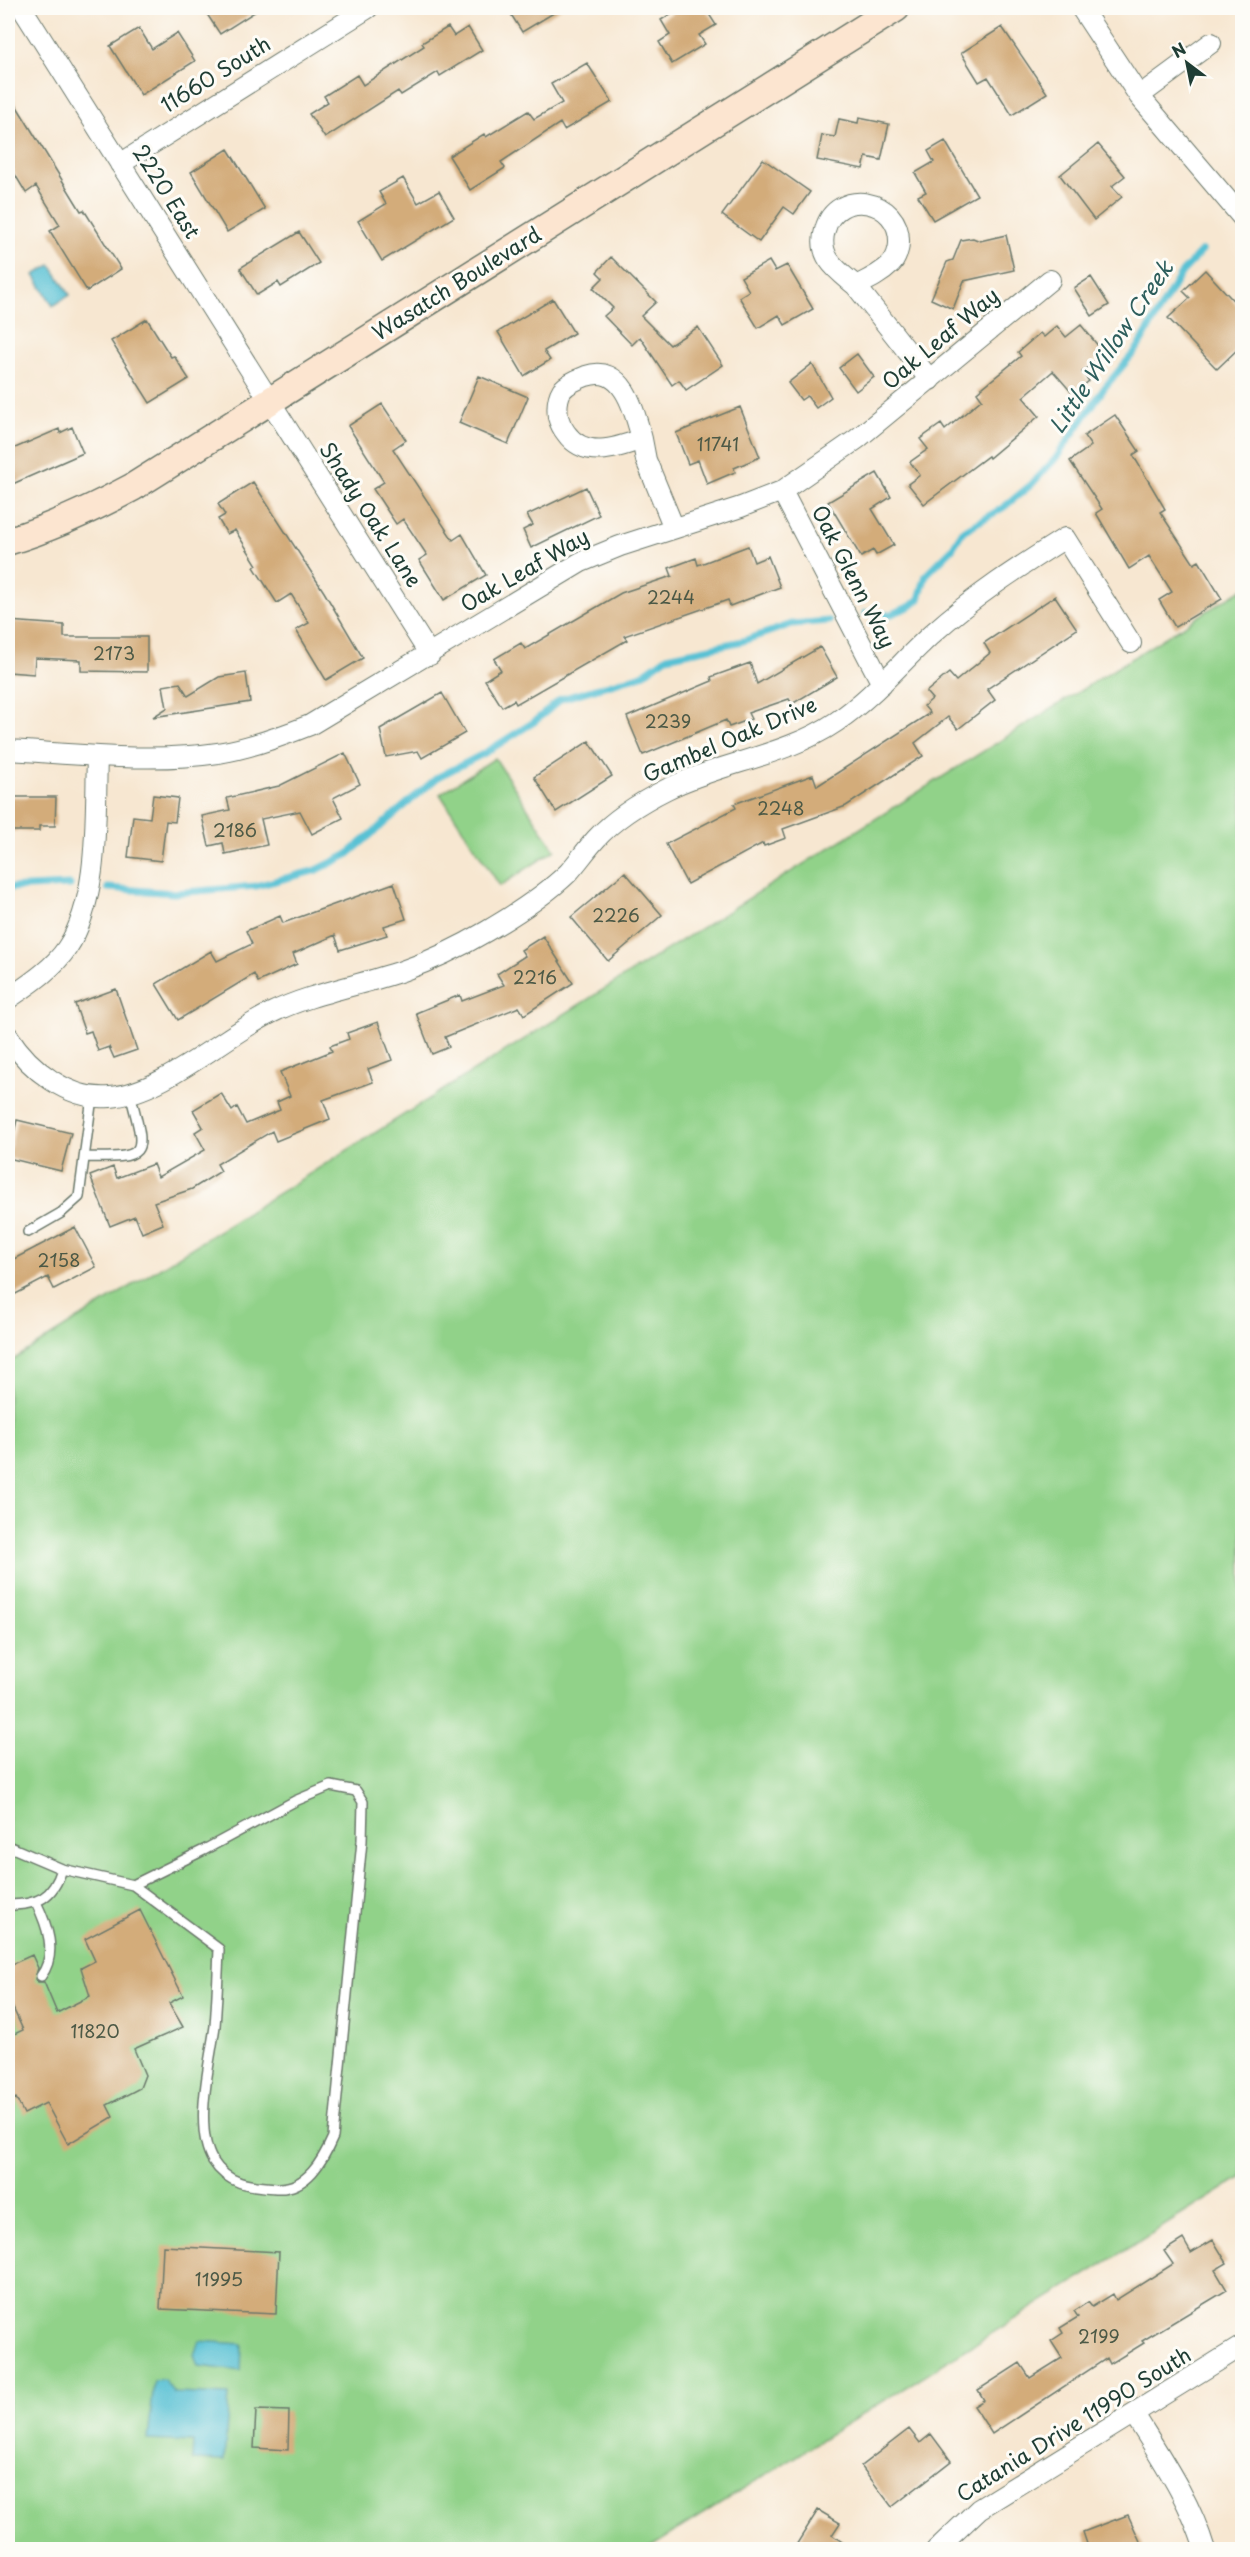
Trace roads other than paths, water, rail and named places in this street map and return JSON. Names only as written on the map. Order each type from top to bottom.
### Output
[{"type":"main road","name":"Wasatch Boulevard","points":[[8,541],[42,531],[96,507],[133,487],[896,8]]},
{"type":"street","name":"2220 East","points":[[22,8],[269,401]]},
{"type":"street","name":"11660 South","points":[[120,164],[368,8]]},
{"type":"street","points":[[1081,8],[1139,96],[1242,217]]},
{"type":"street","points":[[1139,96],[1211,43]]},
{"type":"street","points":[[856,286],[878,274],[893,262],[899,246],[899,230],[891,215],[878,206],[863,202],[848,204],[835,212],[826,224],[822,239],[824,254],[833,267],[856,286],[930,380]]},
{"type":"street","name":"Oak Leaf Way","points":[[8,750],[98,756],[187,756],[219,753],[263,743],[310,725],[430,655],[581,562],[782,491],[857,439],[1050,280]]},
{"type":"street","points":[[642,439],[601,450],[583,448],[569,438],[560,424],[557,407],[562,391],[575,380],[591,375],[609,377],[624,388],[634,409],[642,439],[646,459],[674,528]]},
{"type":"street","name":"Shady Oak Lane","points":[[269,401],[430,655]]},
{"type":"street","name":"Oak Glenn Way","points":[[782,491],[882,684]]},
{"type":"street","name":"Gambel Oak Drive","points":[[8,1036],[33,1067],[60,1086],[92,1097],[111,1097],[130,1093],[159,1081],[253,1022],[280,1009],[400,972],[435,958],[486,932],[541,897],[569,872],[595,840],[618,817],[678,784],[720,767],[807,738],[833,724],[882,684],[931,635],[966,605],[1014,569],[1065,538],[1131,643]]},
{"type":"street","points":[[8,999],[44,972],[66,950],[81,924],[88,896],[98,756]]},
{"type":"street","name":"Catania Drive 11990 South","points":[[936,2550],[979,2509],[1242,2346]]},
{"type":"street","points":[[1134,2414],[1182,2491],[1205,2550]]},
{"type":"lane","points":[[85,1157],[129,1157],[140,1146],[140,1132],[130,1093]]},
{"type":"lane","points":[[28,1232],[62,1214],[79,1197],[92,1097]]},
{"type":"lane","points":[[8,1846],[63,1869],[133,1885],[219,1949],[215,2024],[206,2092],[204,2135],[213,2161],[226,2175],[243,2186],[285,2188],[306,2178],[322,2161],[333,2137],[362,1841],[363,1802],[356,1791],[331,1786],[295,1801],[133,1885]]},
{"type":"lane","points":[[8,1905],[36,1902],[46,1897],[57,1884],[63,1869]]},
{"type":"lane","points":[[36,1902],[50,1937],[47,1967],[41,1976]]},
{"type":"water","points":[[51,265],[70,295],[53,306],[34,275]]},
{"type":"water","points":[[199,2341],[242,2344],[241,2371],[198,2366],[194,2355]]},
{"type":"water","points":[[164,2380],[174,2393],[229,2395],[224,2461],[192,2460],[193,2442],[148,2440],[154,2381]]},
{"type":"waterway","name":"Little Willow Creek","points":[[865,613],[889,615],[911,606],[919,599],[926,575],[952,549],[963,531],[1004,507],[1032,484],[1056,458],[1105,387],[1137,349],[1182,272],[1202,251]]},
{"type":"waterway","name":"Little Willow Creek","points":[[108,888],[174,893],[256,886],[317,870],[347,855],[438,777],[483,754],[534,722],[561,699],[642,675],[667,657],[743,641],[792,624],[829,621]]},
{"type":"waterway","name":"Little Willow Creek","points":[[8,888],[70,885]]}]
